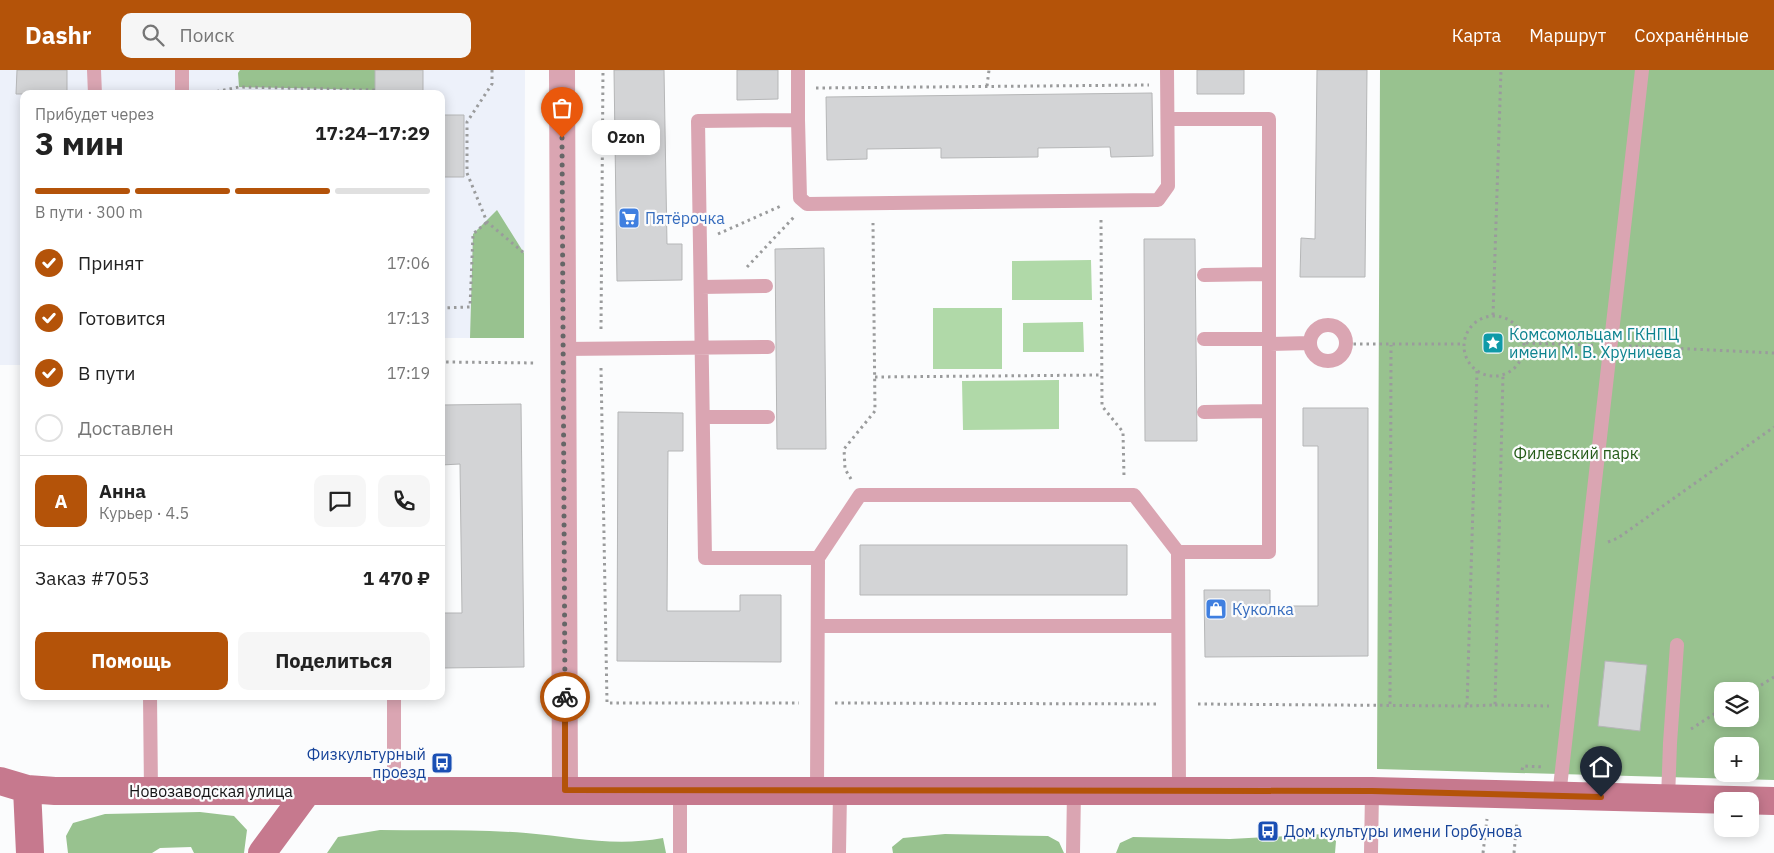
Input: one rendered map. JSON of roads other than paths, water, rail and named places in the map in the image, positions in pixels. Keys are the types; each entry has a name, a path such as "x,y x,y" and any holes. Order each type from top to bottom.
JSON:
{"street":[{"path":"562,70 565,790"},
{"name":"Новозаводская улица","path":"0,781 27,789 150,791 1372,791 1774,801"},
{"path":"27,789 30,853"},
{"path":"262,853 307,792"}],"lane":[{"path":"94,70 95,90"},
{"path":"182,70 182,90"},
{"path":"798,70 798,120 804,201 873,204 1158,200 1168,186 1167,70"},
{"path":"1559,796 1642,70"},
{"path":"1168,119 1269,119 1269,552 1178,552"},
{"path":"798,120 698,121 705,558 818,558"},
{"path":"1204,275 1269,274"},
{"path":"701,287 766,286"},
{"path":"1325,325 1340,329 1347,344 1340,358 1332,362 1324,362 1317,358 1310,344 1312,335 1325,325"},
{"path":"1204,340 1310,344"},
{"path":"563,349 768,347"},
{"path":"1204,412 1269,411"},
{"path":"703,417 768,417"},
{"path":"839,853 828,792 817,703 818,558 860,495 1134,495 1178,552 1179,791"},
{"path":"818,626 1178,626"},
{"path":"1668,799 1677,645"},
{"path":"150,700 150,791"},
{"path":"394,700 394,791"},
{"path":"680,791 680,853"},
{"path":"1073,853 1074,791"},
{"path":"1371,853 1372,791"}],"place":[{"name":"Ozon","path":"562,138"},
{"name":"Пятёрочка","path":"629,218"},
{"name":"Комсомольцам ГКНПЦ имени М. В. Хруничева","path":"1493,343"},
{"name":"Куколка","path":"1216,609"},
{"name":"Физкультурный проезд","path":"442,763"},
{"name":"Дом культуры имени Горбунова","path":"1268,831"}],"park label":[{"name":"Филевский парк","path":"1576,453"}]}
